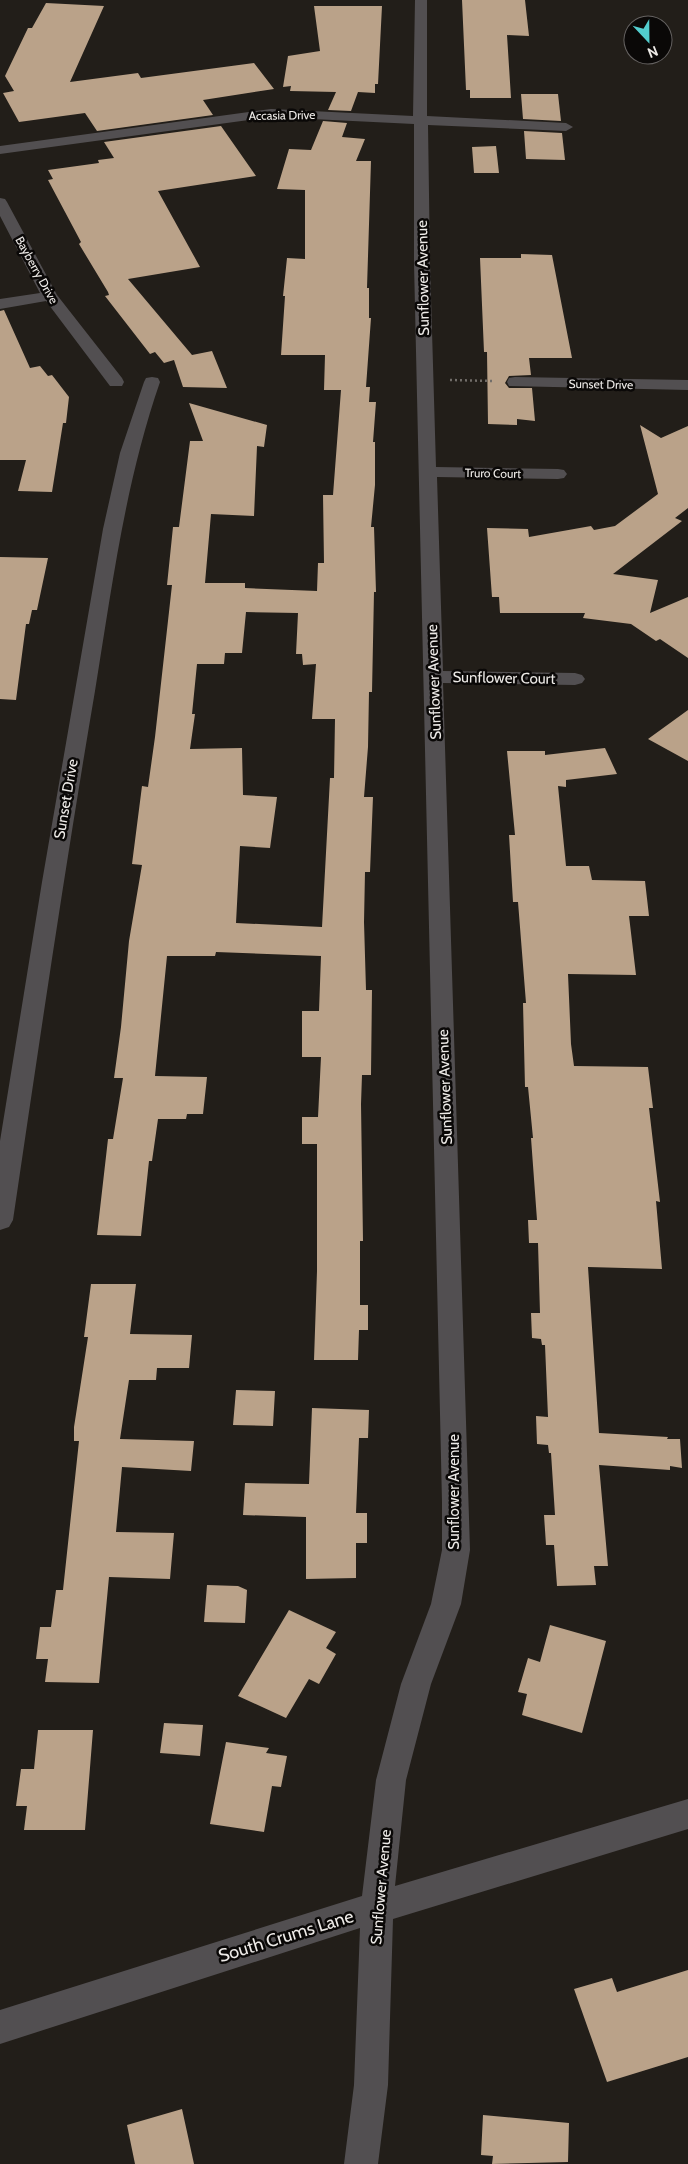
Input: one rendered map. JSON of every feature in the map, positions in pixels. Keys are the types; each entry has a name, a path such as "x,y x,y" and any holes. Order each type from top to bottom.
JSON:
{"street":[{"name":"Sunflower Avenue","path":"362,2164 371,2085 377,1907 391,1780 416,1684 446,1604 456,1550 456,1482 427,380 422,263 421,0"},
{"name":"Accasia Drive","path":"0,150 271,113 566,126"},
{"name":"Bayberry Drive","path":"0,202 50,296 116,382"},
{"path":"0,304 50,296"},
{"name":"Sunset Drive","path":"0,1220 56,856 112,533 128,461 144,403 152,382"},
{"name":"Sunset Drive","path":"515,382 688,386"},
{"name":"Truro Court","path":"429,472 558,474"},
{"name":"Sunflower Court","path":"434,677 575,679"},
{"name":"South Crums Lane","path":"0,2027 377,1907 688,1814"}],"path":[{"path":"427,380 515,382"}],"building":[{"path":"462,0 525,0 529,36 507,35 511,98 470,98 470,90 466,90"},
{"path":"46,3 104,6 70,82 138,73 141,78 254,63 274,89 203,100 213,115 97,131 85,113 19,122 3,93 14,91 5,76 28,28 32,28"},
{"path":"314,6 382,6 378,84 375,84 375,93 358,92 351,111 328,110 336,92 290,91 291,86 283,87 288,56 320,51"},
{"path":"521,94 558,94 561,121 523,119"},
{"path":"323,121 347,123 342,137 365,139 356,161 371,161 367,288 369,288 369,318 371,318 366,387 370,387 369,402 376,402 373,442 375,442 375,485 371,527 374,527 376,592 374,592 372,692 369,692 368,747 364,797 373,797 370,872 365,872 364,922 366,990 372,990 371,1075 362,1075 361,1104 363,1241 360,1241 360,1305 368,1305 368,1330 359,1330 358,1360 314,1360 317,1271 317,1144 302,1144 302,1117 318,1117 321,1057 302,1057 302,1011 319,1011 321,956 216,952 215,956 167,956 155,1076 207,1077 203,1114 187,1114 186,1119 158,1119 152,1161 149,1161 141,1236 97,1235 108,1139 113,1139 123,1078 114,1078 129,941 142,865 132,864 142,786 148,787 155,737 172,585 167,585 173,527 179,527 190,441 203,441 189,403 267,425 264,447 257,446 254,516 211,514 205,583 245,583 245,588 317,591 318,563 324,563 323,495 333,495 341,390 324,390 325,355 281,355 285,296 283,296 287,258 305,259 305,190 277,189 289,149 311,150","holes":["246,612 298,613 296,654 302,654 303,665 316,664 312,719 335,719 334,778 330,778 322,927 236,923 240,846 270,848 277,797 243,795 242,748 190,749 195,714 192,714 197,664 224,664 225,653 242,653"]},
{"path":"221,126 256,176 158,191 200,267 128,279 192,355 212,351 227,388 183,387 174,360 164,363 155,352 150,354 105,296 109,295 108,292 79,244 81,242 48,180 53,179 48,170 99,163 98,160 114,158 104,142"},
{"path":"524,131 562,133 565,160 526,159"},
{"path":"496,146 499,173 474,173 472,147"},
{"path":"521,254 552,255 572,358 529,358 531,375 509,376 505,383 509,388 532,388 535,421 517,419 517,425 488,424 487,352 484,352 480,258 521,258"},
{"path":"4,310 30,368 40,366 48,376 52,375 69,397 66,423 63,423 52,492 18,491 26,460 0,460 0,311"},
{"path":"640,425 661,438 688,426 688,508 675,518 682,521 613,574 658,580 650,613 688,597 688,658 660,639 656,641 631,624 583,618 585,613 500,613 499,597 492,597 487,528 528,529 529,537 591,526 594,530 615,526 658,494"},
{"path":"0,557 48,558 37,610 32,610 29,624 26,624 16,700 0,699"},
{"path":"688,710 688,761 648,739"},
{"path":"605,748 617,774 566,780 566,787 558,786 566,866 589,866 592,880 645,881 649,916 629,916 636,975 568,974 571,1044 574,1066 648,1067 653,1108 649,1108 660,1202 656,1201 662,1269 588,1267 599,1433 680,1439 682,1468 670,1466 670,1470 599,1465 608,1566 594,1566 596,1585 557,1586 554,1545 546,1545 544,1515 555,1515 551,1453 549,1453 548,1445 537,1444 536,1416 548,1417 545,1345 542,1345 541,1339 532,1338 531,1313 540,1313 538,1243 529,1243 528,1220 537,1220 531,1138 533,1138 528,1087 525,1087 523,1003 526,1003 518,902 513,902 509,835 515,835 507,751 545,751 545,755"},
{"path":"91,1284 136,1284 130,1334 192,1335 189,1368 157,1368 156,1380 129,1380 120,1439 194,1441 191,1471 122,1467 116,1532 174,1533 170,1579 109,1577 99,1683 45,1682 48,1659 36,1659 40,1627 51,1627 56,1590 63,1590 79,1441 74,1441 74,1427 88,1337 84,1337"},
{"path":"236,1390 275,1391 273,1426 233,1425"},
{"path":"312,1408 369,1410 368,1438 359,1438 356,1513 367,1513 367,1543 356,1543 356,1578 306,1579 306,1517 243,1515 245,1483 309,1484"},
{"path":"207,1585 238,1586 247,1590 245,1623 204,1622"},
{"path":"289,1610 336,1632 326,1648 336,1654 319,1684 309,1679 286,1718 238,1696"},
{"path":"550,1625 606,1641 582,1733 522,1715 527,1694 518,1692 528,1658 540,1662"},
{"path":"164,1723 203,1725 200,1756 160,1753"},
{"path":"38,1730 93,1730 85,1830 24,1830 27,1806 16,1806 21,1769 34,1769"},
{"path":"226,1742 269,1748 266,1753 287,1756 281,1787 272,1786 264,1832 210,1824"},
{"path":"688,1970 688,2057 607,2082 574,1989 612,1978 617,1992"},
{"path":"182,2109 194,2164 135,2164 127,2125"},
{"path":"483,2115 569,2123 568,2162 492,2164 493,2156 481,2155"}]}
